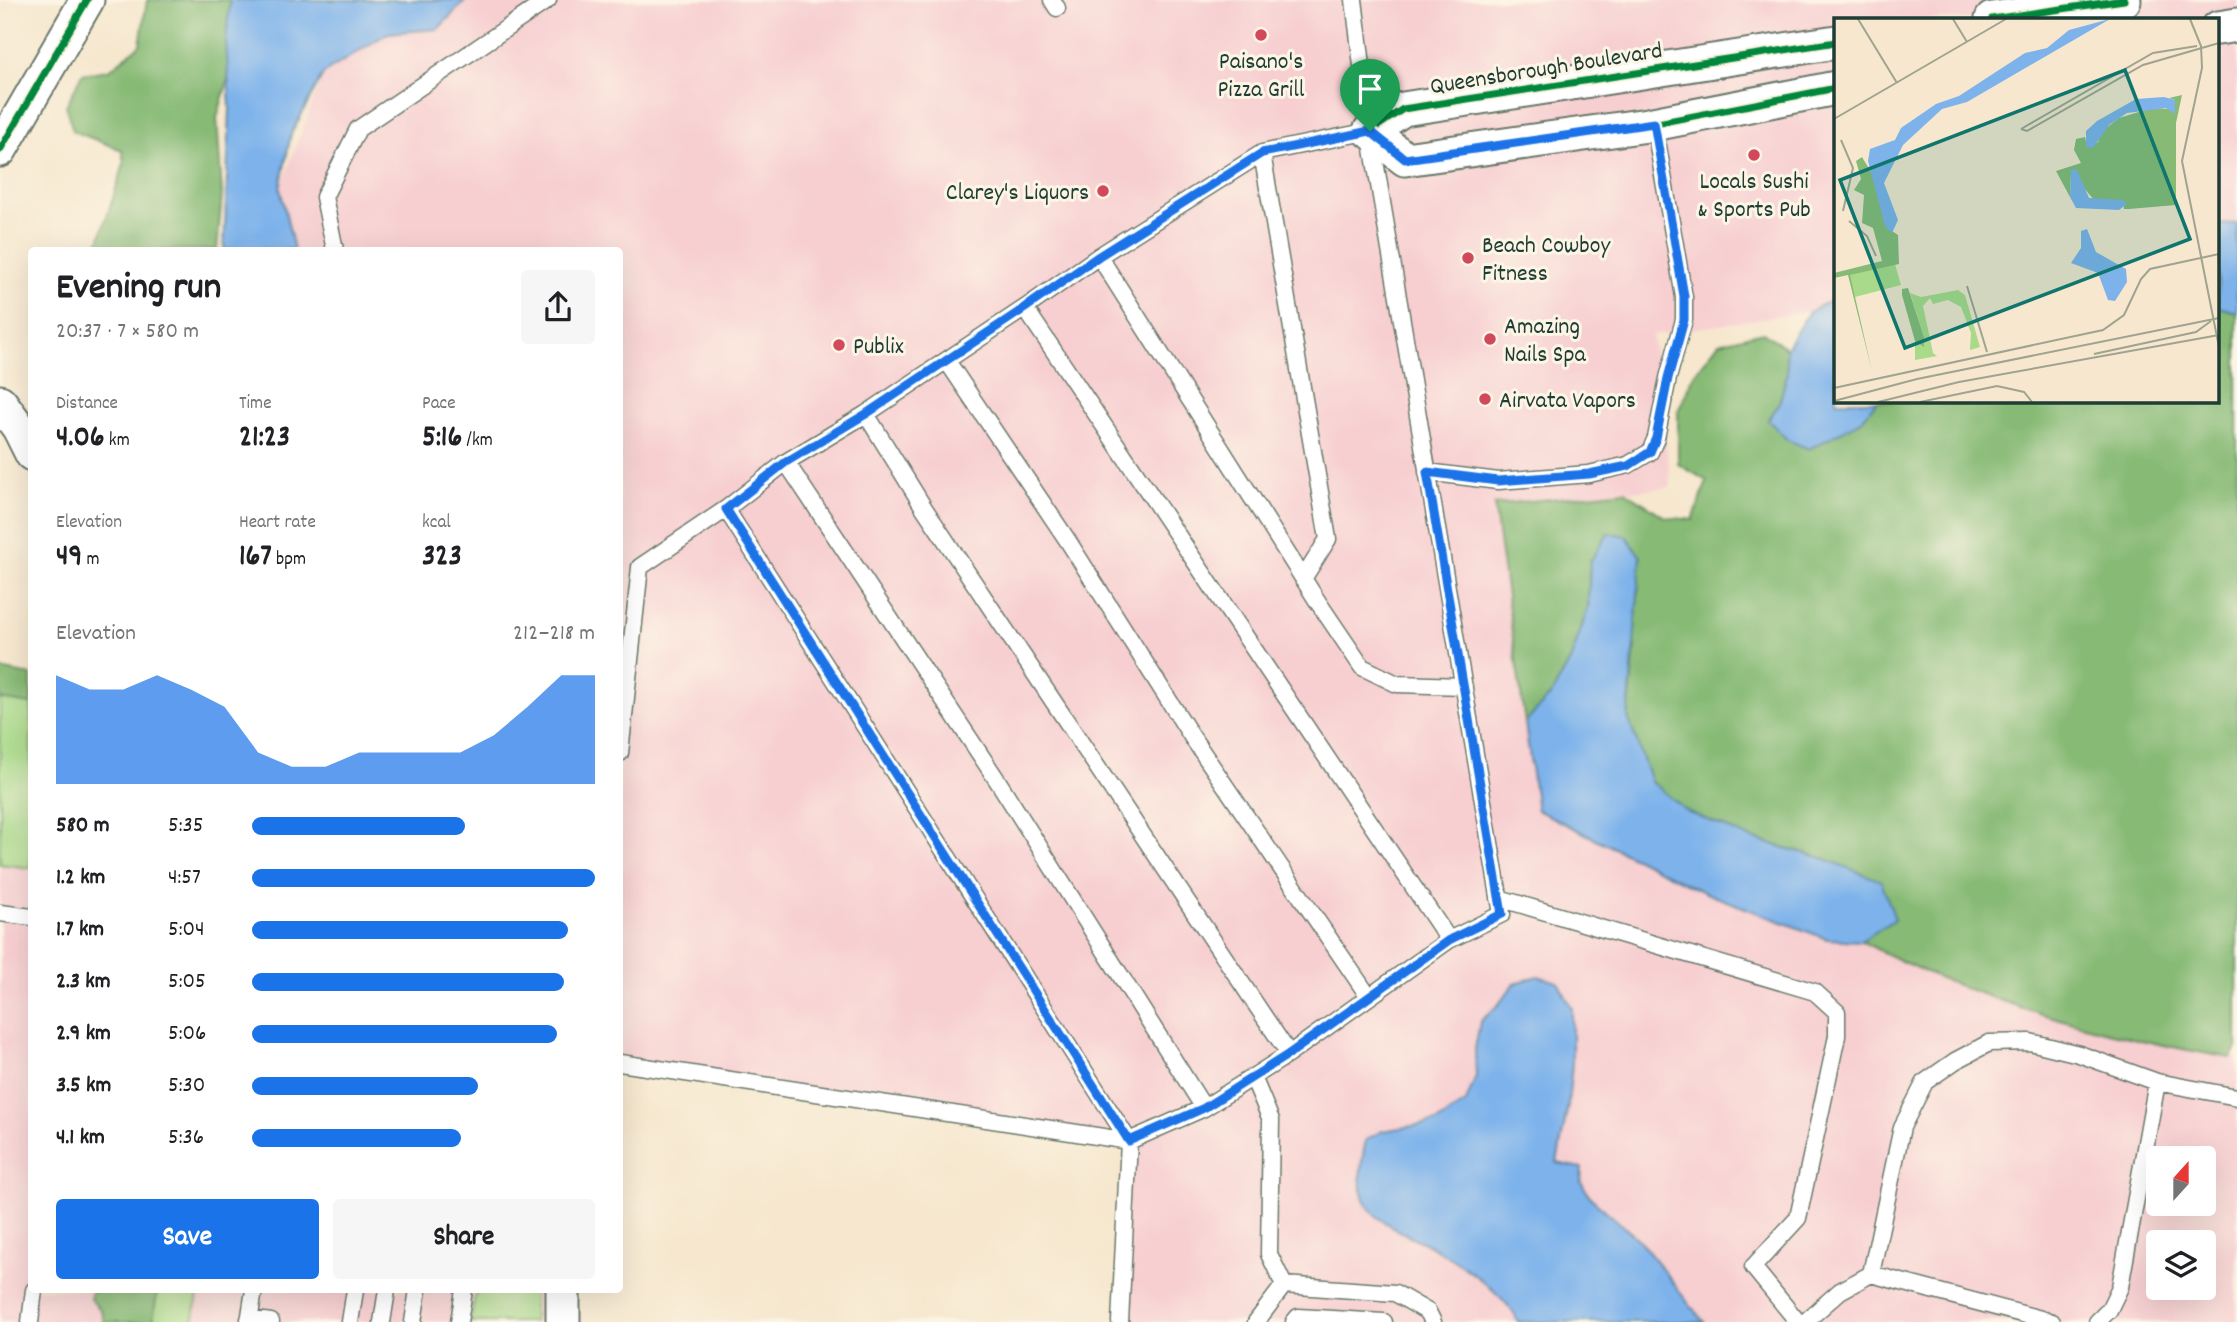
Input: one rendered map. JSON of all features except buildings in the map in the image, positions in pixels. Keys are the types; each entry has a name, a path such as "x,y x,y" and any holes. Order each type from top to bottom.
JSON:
{"street":[{"path":"0,150 87,0"},
{"path":"1999,18 2124,0"},
{"name":"Queensborough Boulevard","path":"1370,131 1403,109 1834,42"},
{"path":"1370,131 1405,159 1654,123 1834,88"},
{"path":"563,1293 563,1322"}],"lane":[{"path":"334,247 324,197 358,129 548,0"},
{"path":"623,1063 1129,1141 1204,1108 1289,1054 1449,940 1502,914 1370,131 1354,0"},
{"path":"1427,472 1498,481 1589,474 1628,466 1650,452 1656,438 1668,378 1684,320 1684,296 1654,123"},
{"path":"623,725 640,567 726,509 786,462 866,414 1099,256 1262,153 1370,131"},
{"path":"1262,153 1328,539 1303,579"},
{"path":"1099,256 1303,579 1362,667 1397,684 1464,686"},
{"path":"1025,308 1449,940"},
{"path":"947,361 1068,541 1192,737 1369,997"},
{"path":"866,414 924,508 1289,1054"},
{"path":"786,462 999,783 1204,1108"},
{"path":"726,509 1129,1141 1120,1322"},
{"path":"1499,898 1815,992 1837,1012 1837,1036 1798,1218 1753,1267 1798,1322"},
{"path":"0,913 28,916"},
{"path":"1871,1274 1902,1127 1925,1082 1955,1061 1989,1043 2030,1042 2079,1054 2157,1082 2237,1097"},
{"path":"1253,1077 1271,1120 1269,1254 1284,1285"},
{"path":"2097,1322 2109,1310 2120,1287 2157,1082"},
{"path":"1805,1322 1840,1291 1871,1274 2052,1322"},
{"path":"1256,1322 1284,1285"},
{"path":"1284,1285 1395,1293 1428,1312 1433,1322"},
{"path":"30,1322 34,1293"},
{"path":"254,1293 249,1320 271,1322"},
{"path":"350,1322 355,1293"},
{"path":"382,1322 387,1293"},
{"path":"413,1322 418,1293"},
{"path":"458,1322 463,1293"},
{"path":"1294,1322 1298,1317 1384,1322"}],"shaded area":[{"path":"441,0 2237,0 2237,269 2220,266 2220,18 1834,18 1834,307 1652,335 1671,487 1495,505 2237,1018 2237,1322 1120,1322 1129,1141 623,1063 623,247 285,247 280,188 324,73"},
{"path":"0,699 28,704 28,1293 563,1293 563,1322 0,1322"}],"green space":[{"path":"147,0 234,0 235,55 217,118 222,194 217,247 97,247 124,164 122,150 73,131 66,106 82,74 109,70 140,45"},
{"path":"2220,308 2237,312 2237,1048 2231,1058 2137,1039 2041,1014 1903,962 1861,941 1895,919 1823,858 1752,839 1686,811 1651,781 1628,718 1635,646 1590,562 1588,608 1571,659 1552,694 1525,723 1494,505 1625,491 1665,517 1693,520 1707,481 1678,464 1678,412 1694,375 1719,343 1763,332 1786,348 1787,374 1779,404 1860,422 1876,402 2220,402"},
{"path":"0,669 28,674 28,704 0,699"},
{"path":"0,699 28,704 28,868 0,864"},
{"path":"91,1293 157,1293 153,1322 104,1322 101,1310 90,1299"},
{"path":"157,1293 198,1293 193,1322 153,1322"},
{"path":"475,1293 534,1293 534,1322 470,1322"}],"water":[{"path":"230,0 466,0 438,29 388,33 324,73 291,134 280,188 293,247 224,247 230,108 226,41"},
{"path":"2237,223 2237,312 2220,308 2220,225"},
{"path":"1834,298 1834,402 1876,402 1860,422 1809,449 1787,440 1768,420 1779,404 1787,374 1786,348 1809,312"},
{"path":"1608,533 1626,536 1641,557 1628,718 1651,781 1686,811 1752,839 1823,858 1881,881 1895,919 1861,941 1827,939 1706,893 1537,810 1525,723 1552,694 1571,659 1588,608 1590,562"},
{"path":"1538,976 1558,982 1572,1008 1572,1063 1568,1105 1557,1163 1582,1168 1581,1182 1591,1198 1639,1240 1704,1322 1518,1322 1505,1302 1483,1282 1438,1250 1386,1223 1376,1216 1364,1199 1361,1177 1366,1140 1382,1131 1437,1122 1466,1102 1476,1076 1475,1049 1480,1022 1514,984"}],"cycle path":[{"path":"0,150 87,0"},
{"path":"1999,18 2124,0"},
{"path":"1834,42 1403,109 1370,131 1405,159 1648,125 1834,88"}],"place":[{"name":"Paisano's Pizza Grill","path":"1261,35"},
{"name":"Locals Sushi & Sports Pub","path":"1754,155"},
{"name":"Clarey's Liquors","path":"1103,191"},
{"name":"Beach Cowboy Fitness","path":"1468,258"},
{"name":"Amazing Nails Spa","path":"1490,339"},
{"name":"Publix","path":"839,345"},
{"name":"Airvata Vapors","path":"1485,399"}],"route":[{"path":"1654,123 1684,296 1684,320 1668,378 1656,438 1650,452 1628,466 1589,474 1498,481 1427,472 1502,914 1449,940 1289,1054 1204,1108 1129,1141 726,509 786,462 866,414 1099,256 1262,153 1370,131 1405,159 1654,123"}]}
